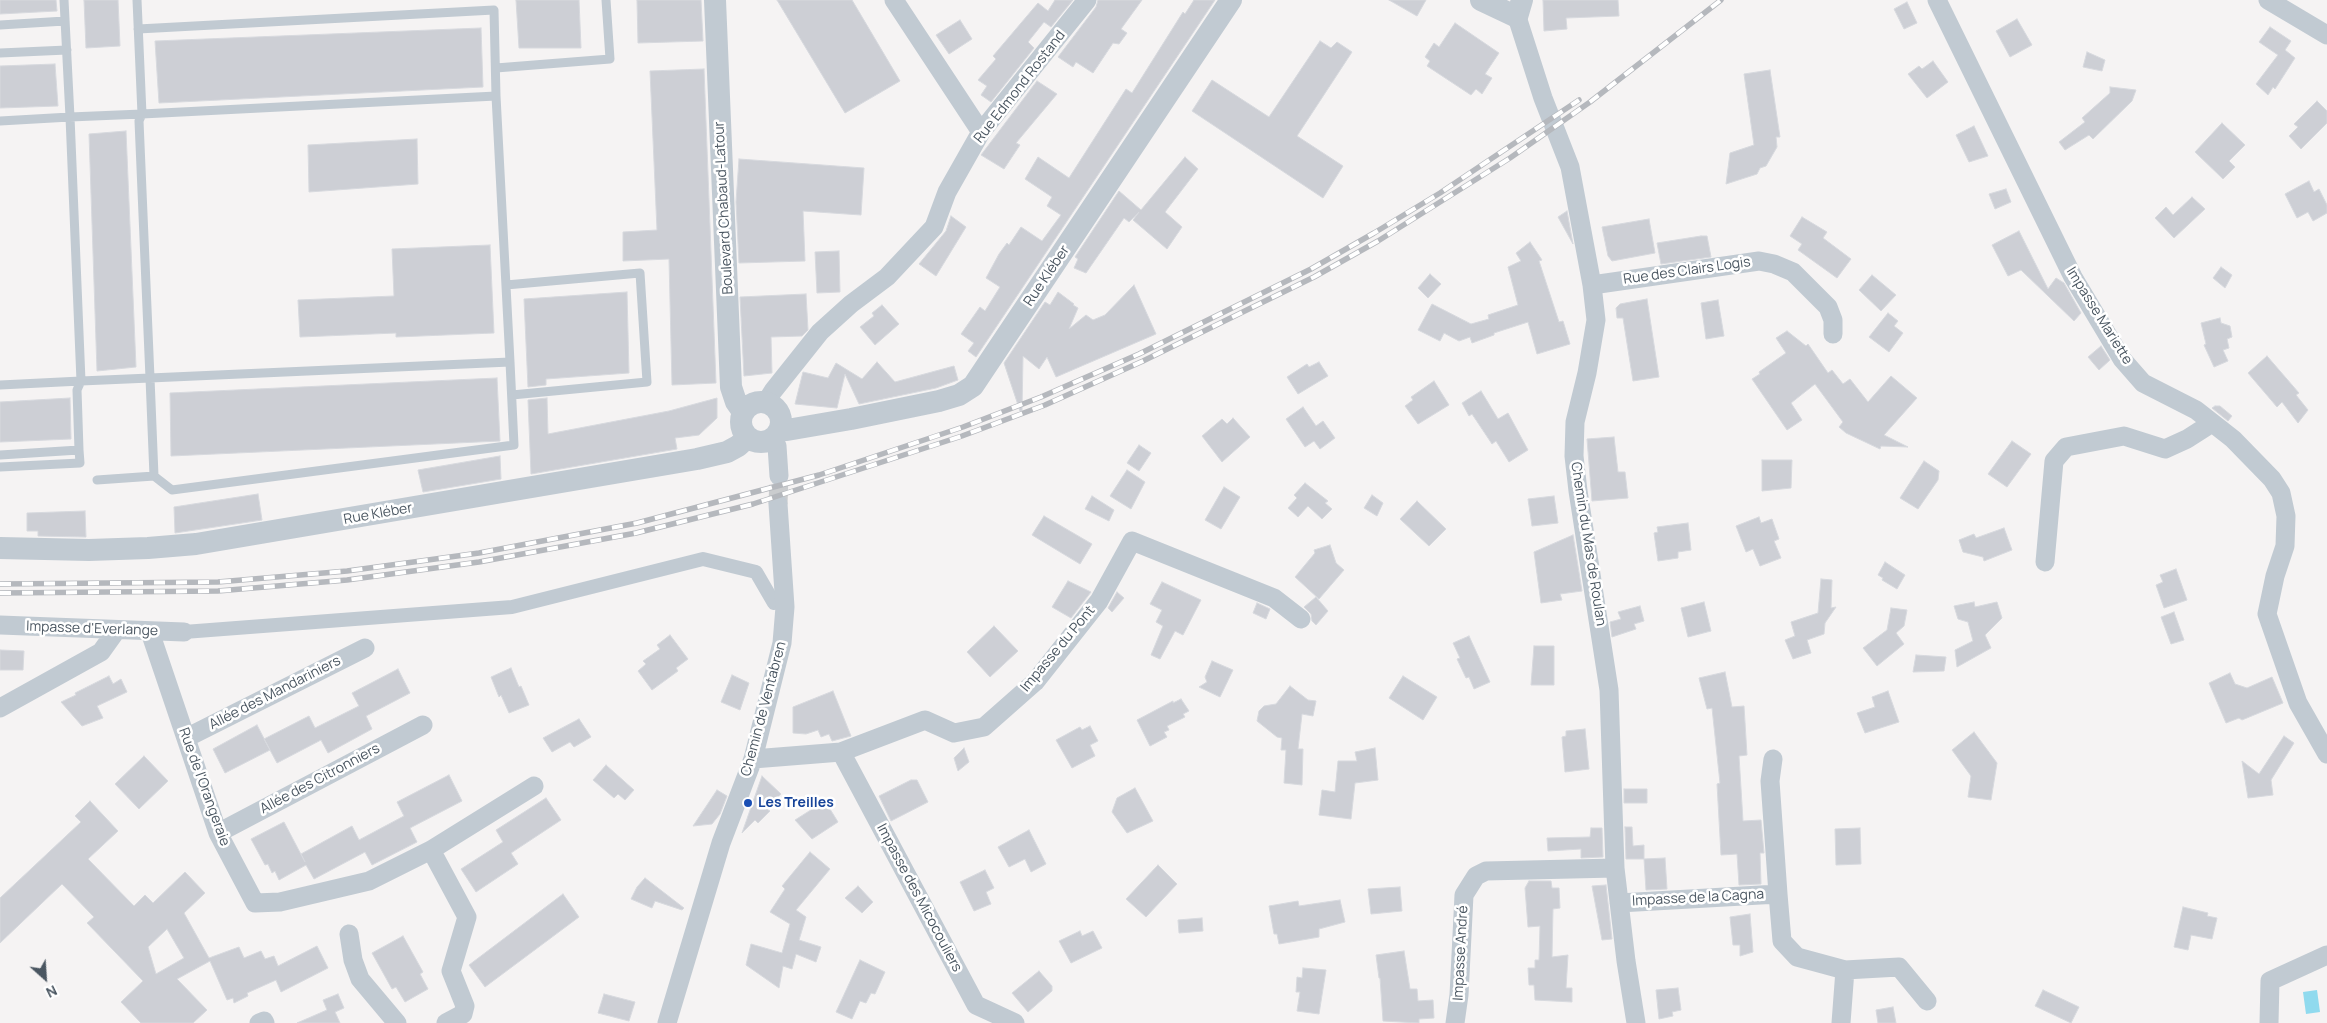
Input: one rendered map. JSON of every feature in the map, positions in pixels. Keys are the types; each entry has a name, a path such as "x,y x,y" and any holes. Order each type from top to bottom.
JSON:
{"street":[{"name":"Boulevard Chabaud-Latour","path":"715,0 731,387 736,402 744,412"},
{"path":"894,0 981,132"},
{"name":"Rue Edmond Rostand","path":"766,402 820,332 851,304 887,277 934,227 947,192 981,132 1087,0"},
{"name":"Rue Kléber","path":"0,548 89,550 196,544 697,459 726,452 738,446 748,437 760,442 787,430 851,420 959,395 974,386 1231,0"},
{"path":"1481,0 1519,8"},
{"name":"Impasse Mariette","path":"1937,0 2073,277 2122,359 2143,382 2196,410 2233,438 2272,479 2281,493 2286,516 2285,546 2275,576 2267,614 2298,702 2327,754"},
{"path":"2268,0 2327,35"},
{"name":"Chemin du Mas de Roulan","path":"1519,8 1542,98 1570,167 1592,285 1596,320 1587,373 1575,422 1574,456 1609,690 1615,868 1626,961 1636,1023"},
{"name":"Rue des Clairs Logis","path":"1592,285 1759,261 1774,264 1793,272 1828,307 1833,320 1833,334"},
{"path":"748,437 741,425 744,412 753,403 766,402 779,412 777,433 779,476"},
{"path":"2045,562 2054,461 2066,447 2124,436 2166,449 2187,440 2212,423"},
{"name":"Chemin de Ventabren","path":"666,1023 721,843 753,759 782,643 785,607 778,504"},
{"name":"Impasse du Pont","path":"753,759 841,752 925,720 954,733 984,726 1035,682 1099,601 1132,541 1274,598 1301,619"},
{"path":"184,632 275,627 512,607 702,560 756,572 774,603"},
{"name":"Impasse d'Everlange","path":"0,625 116,631 184,632"},
{"path":"0,708 101,652 116,631"},
{"name":"Rue de l'Orangeraie","path":"150,632 218,833 255,903 280,902 369,881 431,850 534,786"},
{"name":"Allée des Mandariniers","path":"186,738 365,648"},
{"name":"Allée des Citronniers","path":"218,833 423,725"},
{"name":"Impasse des Micocouliers","path":"841,752 976,1005 1015,1023"},
{"name":"Impasse de la Cagna","path":"1773,759 1770,781 1782,941 1797,957 1845,970 1899,967 1927,1001"},
{"path":"431,850 467,917 451,970 465,1006 463,1014 446,1023"},
{"name":"Impasse André","path":"1455,1023 1459,995 1464,895 1476,876 1486,871 1615,868"},
{"name":"Impasse de la Cagna","path":"1619,903 1778,894"},
{"path":"349,934 353,960 360,979 398,1023"},
{"path":"2269,1023 2270,981 2327,955"},
{"path":"1841,1023 1845,970"},
{"path":"259,1023 264,1020 266,1023"}],"lane":[{"path":"0,467 80,463 76,390 81,382 64,0"},
{"path":"136,0 142,114 140,121 154,476"},
{"path":"496,68 610,59 606,0"},
{"path":"96,480 154,476 172,490 514,445 496,96 494,10 138,29"},
{"path":"0,25 65,21"},
{"path":"0,53 67,50"},
{"path":"0,121 496,96"},
{"path":"506,285 640,273 647,382 512,395"},
{"path":"0,385 510,362"},
{"path":"0,455 79,450"}],"water":[{"path":"2317,990 2320,1012 2306,1014 2303,992"}],"building":[{"path":"0,0 56,0 57,11 0,14"},
{"path":"84,0 118,0 120,46 86,48"},
{"path":"516,0 579,0 581,48 519,48"},
{"path":"637,0 701,0 703,41 638,43"},
{"path":"777,0 852,0 900,81 845,113"},
{"path":"1055,0 1073,0 1051,27 1044,22 1028,42 1034,48 991,102 981,95 987,86 978,80 996,59 993,56 1038,3 1048,11"},
{"path":"1098,0 1142,0 1121,29 1127,33 1119,44 1113,43 1093,73 1076,62 1073,67 1058,57 1096,7"},
{"path":"1194,0 1215,0 976,357 968,351 974,343 961,334 980,307 985,311 1000,287 986,278 999,254 1007,243 1009,245 1021,227 1042,241 1061,215 1047,206 1052,197 1025,179 1038,157 1069,178 1126,89 1132,93 1183,12 1185,14"},
{"path":"1389,0 1426,0 1417,16"},
{"path":"1543,0 1618,0 1619,16 1566,18 1567,29 1544,31"},
{"path":"1907,2 1917,23 1904,29 1894,9"},
{"path":"2017,19 2032,45 2010,57 1996,31"},
{"path":"960,20 972,39 949,54 936,35"},
{"path":"1455,23 1499,53 1485,74 1492,78 1482,94 1476,89 1471,95 1427,66 1430,61 1425,57 1434,43 1439,47"},
{"path":"2270,27 2291,41 2285,50 2295,58 2275,89 2273,87 2268,95 2256,84 2278,55 2259,42"},
{"path":"481,28 483,87 159,103 155,41"},
{"path":"1320,41 1331,48 1337,42 1352,52 1297,136 1343,166 1323,198 1192,111 1212,80 1269,117"},
{"path":"2087,52 2105,60 2102,71 2083,67"},
{"path":"1933,61 1948,82 1927,98 1908,74 1919,66 1922,69"},
{"path":"55,64 58,106 0,108 0,66"},
{"path":"704,69 716,383 672,385 669,259 623,261 623,232 657,230 650,71"},
{"path":"1770,70 1780,137 1776,137 1777,147 1766,166 1760,168 1757,174 1726,184 1730,153 1754,145 1744,74"},
{"path":"1037,81 1057,94 1016,143 1020,145 1004,169 981,155"},
{"path":"2110,87 2136,90 2132,101 2093,139 2089,135 2065,150 2059,142 2085,122 2082,118 2110,93"},
{"path":"2317,101 2327,111 2327,123 2301,149 2289,136 2298,127 2294,124"},
{"path":"2222,123 2245,145 2229,161 2235,167 2223,179 2195,152"},
{"path":"1974,126 1988,156 1969,162 1956,135"},
{"path":"126,131 136,367 97,371 89,134"},
{"path":"417,139 418,184 309,192 308,145"},
{"path":"1185,157 1198,169 1165,212 1182,227 1167,249 1133,220 1139,212 1129,222 1124,218 1086,273 1074,268 1078,259 1075,257 1119,191 1141,210"},
{"path":"739,159 864,168 861,215 803,211 805,261 739,263 736,202"},
{"path":"2309,181 2314,192 2319,189 2327,205 2327,213 2313,221 2308,212 2297,218 2285,194"},
{"path":"2006,189 2011,202 1995,209 1989,194"},
{"path":"2192,197 2205,209 2174,238 2155,218 2166,207 2173,215"},
{"path":"1567,211 1573,244 1558,217"},
{"path":"951,216 966,227 936,276 919,264 946,231"},
{"path":"1802,217 1827,232 1823,238 1851,259 1837,278 1798,250 1802,244 1790,236"},
{"path":"1649,219 1655,253 1612,261 1608,256 1602,227"},
{"path":"2019,231 2048,289 2056,278 2064,283 2081,313 2074,321 2021,270 2008,276 1992,245"},
{"path":"1707,236 1711,257 1661,264 1657,243"},
{"path":"1530,242 1542,260 1539,261 1559,322 1563,321 1570,344 1537,354 1528,322 1494,333 1494,335 1472,343 1470,337 1459,341 1444,333 1440,341 1418,330 1432,304 1471,324 1489,319 1488,315 1518,305 1508,267 1521,261 1516,253"},
{"path":"490,245 494,333 396,337 396,333 300,337 298,300 394,296 392,249"},
{"path":"839,251 840,292 817,293 815,252"},
{"path":"2221,267 2232,275 2225,288 2213,278"},
{"path":"1430,274 1441,284 1428,298 1418,288"},
{"path":"1872,275 1896,295 1881,311 1859,290"},
{"path":"1134,285 1156,334 1056,377 1047,357 1039,369 1023,356 1022,411 1020,411 1004,363 1045,302 1050,305 1058,292 1078,308 1069,329 1086,315 1093,320 1105,315"},
{"path":"627,292 629,373 546,379 546,385 528,387 524,299"},
{"path":"806,294 808,330 802,336 771,337 772,373 744,376 740,297"},
{"path":"1647,299 1659,377 1633,381 1623,318 1617,318 1616,308 1620,304"},
{"path":"1718,300 1724,336 1706,339 1701,303"},
{"path":"882,305 899,324 875,345 860,327 874,316 872,313"},
{"path":"1888,313 1898,321 1894,326 1903,333 1889,352 1869,337"},
{"path":"2220,318 2221,323 2230,326 2232,337 2227,339 2229,348 2223,350 2228,361 2214,367 2204,345 2206,344 2201,323"},
{"path":"1787,331 1806,346 1808,344 1828,373 1832,370 1843,384 1850,379 1868,402 1891,376 1917,398 1884,435 1908,447 1881,446 1880,449 1846,433 1839,427 1843,422 1815,384 1791,403 1802,420 1787,430 1752,379 1786,353 1776,338"},
{"path":"2101,346 2110,360 2099,370 2088,357"},
{"path":"2267,356 2299,393 2296,395 2308,410 2298,423 2282,402 2277,407 2248,373"},
{"path":"877,362 895,382 954,366 958,380 936,388 859,404 845,374 837,408 795,404 803,372 828,378 836,363 862,379"},
{"path":"1319,362 1328,376 1298,394 1287,377 1307,364 1309,367"},
{"path":"497,378 500,441 171,456 170,393"},
{"path":"1434,381 1449,405 1418,424 1405,406 1413,400 1411,397"},
{"path":"1481,391 1498,419 1508,413 1528,450 1509,462 1496,441 1492,444 1472,414 1469,416 1462,403"},
{"path":"70,398 71,439 0,442 0,402"},
{"path":"547,398 548,434 669,411 717,398 717,418 699,435 675,438 677,449 531,474 528,400"},
{"path":"2220,406 2232,416 2228,421 2212,408"},
{"path":"1303,407 1316,426 1323,421 1335,438 1320,449 1314,441 1305,447 1286,419"},
{"path":"1233,418 1250,437 1222,462 1202,436 1222,419 1227,424"},
{"path":"1614,437 1618,472 1625,472 1628,498 1592,501 1587,439"},
{"path":"2012,441 2031,454 2007,487 1988,474"},
{"path":"1139,445 1151,453 1139,471 1127,463"},
{"path":"500,456 501,479 423,492 418,470"},
{"path":"1762,460 1792,460 1791,488 1762,491"},
{"path":"1924,461 1939,471 1938,480 1918,509 1900,498"},
{"path":"1127,470 1145,482 1131,509 1110,496"},
{"path":"1305,483 1328,501 1325,503 1332,509 1322,519 1308,506 1298,517 1288,508 1297,498 1294,495"},
{"path":"1224,487 1240,497 1221,529 1205,520"},
{"path":"258,494 262,520 175,533 174,507"},
{"path":"1372,495 1383,503 1377,516 1364,508"},
{"path":"1092,496 1114,510 1109,521 1085,509"},
{"path":"1554,496 1558,523 1532,526 1528,499"},
{"path":"1417,501 1446,529 1429,546 1400,519"},
{"path":"85,511 86,537 38,536 38,531 27,531 27,513"},
{"path":"1044,516 1092,544 1080,564 1032,535"},
{"path":"1759,517 1761,523 1772,519 1779,539 1774,541 1781,558 1760,566 1753,549 1746,552 1736,526"},
{"path":"1688,523 1691,550 1678,552 1678,558 1658,561 1654,533 1658,532 1657,527"},
{"path":"2004,528 2012,550 1984,561 1983,557 1963,552 1959,540 1974,534 1976,538"},
{"path":"1573,535 1582,591 1560,594 1562,600 1541,603 1534,552"},
{"path":"1330,545 1336,563 1344,570 1319,599 1295,577 1315,553 1314,550"},
{"path":"1885,562 1905,575 1897,589 1882,580 1883,578 1878,575"},
{"path":"2176,569 2187,600 2164,608 2156,585 2163,582 2160,575"},
{"path":"1821,579 1832,580 1831,608 1836,607 1825,623 1824,634 1807,640 1811,653 1793,659 1785,640 1795,636 1791,622 1818,613"},
{"path":"1068,581 1091,592 1071,618 1052,607"},
{"path":"1162,582 1201,600 1183,635 1175,631 1160,659 1151,655 1163,626 1156,622 1162,610 1150,604"},
{"path":"1117,592 1124,598 1112,612 1108,608"},
{"path":"1316,597 1328,611 1316,625 1312,621 1311,614 1304,607"},
{"path":"1704,602 1711,631 1688,637 1681,608"},
{"path":"1974,602 1975,607 1997,602 2002,618 1985,635 1991,648 1957,667 1955,650 1973,641 1968,622 1958,619 1954,606"},
{"path":"1257,603 1270,609 1266,619 1253,613"},
{"path":"1640,606 1644,621 1634,624 1636,629 1612,637 1610,622 1621,619 1618,612"},
{"path":"1891,608 1907,610 1904,626 1896,633 1904,644 1877,666 1863,648 1887,630"},
{"path":"2174,612 2184,640 2171,644 2161,617"},
{"path":"994,626 1018,651 990,677 967,652"},
{"path":"670,635 688,659 676,668 678,671 652,690 638,671 646,664 643,661 660,649 657,645"},
{"path":"1469,636 1490,682 1474,689 1469,677 1466,678 1457,659 1460,658 1453,643"},
{"path":"1534,646 1554,646 1554,685 1531,685"},
{"path":"0,650 24,651 23,670 0,670"},
{"path":"1916,655 1946,657 1944,671 1913,672"},
{"path":"1212,661 1233,670 1220,697 1199,687 1207,682 1205,677"},
{"path":"511,668 529,705 509,713 501,695 499,697 491,677"},
{"path":"398,669 410,693 366,716 372,729 328,753 321,740 277,763 264,739 309,716 315,728 359,706 352,693"},
{"path":"1725,672 1732,707 1744,706 1747,755 1739,756 1743,821 1761,820 1764,853 1760,853 1761,884 1739,885 1737,854 1721,855 1717,784 1720,783 1712,708 1707,709 1699,678"},
{"path":"2230,673 2235,684 2247,688 2272,677 2283,703 2242,720 2239,718 2226,723 2209,683"},
{"path":"732,675 749,683 740,710 721,702"},
{"path":"109,676 113,684 121,679 127,692 97,706 103,718 82,726 61,702"},
{"path":"1403,676 1437,697 1423,720 1389,698"},
{"path":"1290,686 1308,700 1316,701 1313,716 1302,714 1298,749 1303,749 1302,785 1284,783 1286,750 1281,750 1282,738 1277,737 1257,721 1259,711 1264,706 1276,704"},
{"path":"833,691 851,736 832,741 829,734 821,737 818,730 806,734 793,733 793,707"},
{"path":"1888,691 1899,722 1865,733 1857,713 1875,707 1872,697"},
{"path":"1181,699 1189,711 1183,714 1185,717 1167,726 1169,730 1164,732 1167,737 1150,746 1137,720 1173,701 1173,703"},
{"path":"579,719 591,737 574,747 570,742 552,752 543,738"},
{"path":"257,725 270,750 225,773 213,749"},
{"path":"1090,726 1098,741 1090,745 1095,756 1072,768 1056,740 1080,727 1082,730"},
{"path":"1585,729 1589,769 1565,772 1562,737 1566,736 1566,731"},
{"path":"1974,732 1997,763 1991,800 1968,797 1971,776 1952,750"},
{"path":"2284,736 2294,743 2271,780 2273,795 2248,798 2242,761 2259,774"},
{"path":"964,748 969,762 958,771 954,758"},
{"path":"1375,748 1378,780 1355,783 1351,819 1319,815 1322,790 1335,792 1338,761 1357,761 1355,752"},
{"path":"144,756 168,781 139,809 115,784"},
{"path":"606,765 634,790 625,800 618,794 614,798 593,780"},
{"path":"449,775 462,801 410,828 417,842 372,865 365,852 314,879 306,865 279,880 275,871 272,873 268,864 265,865 251,839 284,822 305,862 301,854 352,826 359,840 404,816 397,802"},
{"path":"762,776 781,794 767,809 770,811 758,823 755,820 742,833"},
{"path":"911,780 917,780 928,802 891,821 879,796"},
{"path":"1135,788 1153,821 1127,833 1112,812 1117,798"},
{"path":"1624,789 1647,789 1647,803 1624,803"},
{"path":"717,790 727,796 720,814 712,824 693,826"},
{"path":"546,798 561,820 511,853 518,864 476,892 461,869 503,842 496,830"},
{"path":"90,801 118,831 88,859 134,906 145,895 153,903 185,872 205,893 184,913 209,958 239,947 244,958 261,951 265,959 274,956 278,966 317,946 328,968 281,992 276,980 247,993 248,996 234,1003 233,998 227,1000 210,961 177,979 207,1010 193,1023 141,1023 121,1002 143,981 87,923 94,917 62,884 0,943 0,898 81,822 75,816","holes":["167,929 184,958 156,974 148,947"]},
{"path":"825,801 838,822 812,839 795,820"},
{"path":"1625,827 1632,827 1633,846 1644,845 1644,859 1626,859"},
{"path":"1591,828 1602,828 1603,857 1581,858 1581,849 1548,851 1547,838 1590,837"},
{"path":"1860,828 1861,864 1836,865 1835,829"},
{"path":"1029,830 1046,864 1031,872 1025,859 1009,867 998,847"},
{"path":"810,852 830,869 796,910 806,917 799,940 821,947 816,962 796,954 792,969 783,966 779,988 746,965 751,944 782,953 790,924 770,912 785,889 782,886"},
{"path":"1665,858 1667,889 1646,890 1644,859"},
{"path":"1158,865 1177,884 1146,917 1126,899"},
{"path":"985,870 994,888 986,892 991,904 974,911 960,882"},
{"path":"645,878 684,908 682,910 655,901 652,908 631,899 637,887"},
{"path":"1529,881 1551,881 1552,888 1559,888 1560,908 1553,909 1552,957 1568,955 1566,988 1572,988 1572,1002 1535,1000 1534,985 1529,985 1528,968 1535,968 1535,960 1539,960 1540,926 1528,927 1525,888"},
{"path":"1606,885 1612,939 1602,940 1592,886"},
{"path":"858,886 873,902 862,913 845,898"},
{"path":"1400,887 1402,911 1371,914 1368,889"},
{"path":"563,894 579,917 485,987 469,965"},
{"path":"1340,900 1345,922 1319,929 1319,937 1279,944 1277,934 1274,934 1269,906 1298,901 1299,906"},
{"path":"2183,907 2208,913 2207,916 2217,918 2212,939 2191,935 2188,950 2174,947"},
{"path":"1750,914 1753,952 1740,956 1740,945 1733,945 1730,917"},
{"path":"1202,918 1203,931 1179,933 1178,920"},
{"path":"1080,931 1082,936 1093,931 1102,948 1071,963 1059,941"},
{"path":"403,936 423,972 420,974 428,989 405,1002 396,987 392,989 372,953"},
{"path":"1404,951 1410,989 1417,989 1418,1001 1433,1000 1434,1018 1419,1019 1419,1023 1383,1021 1380,978 1376,955"},
{"path":"860,960 885,972 875,994 871,993 866,1003 860,1001 852,1019 836,1012"},
{"path":"1303,968 1326,970 1319,1014 1297,1011 1300,992 1296,992 1297,977 1302,978"},
{"path":"1039,971 1052,986 1052,991 1028,1012 1012,993"},
{"path":"1678,988 1681,1010 1672,1012 1673,1016 1659,1019 1656,990"},
{"path":"2043,990 2079,1007 2071,1023 2035,1006"},
{"path":"338,994 344,1008 335,1012 340,1023 297,1023 327,1010 323,1000"},
{"path":"604,994 635,1002 629,1021 598,1013"},
{"path":"1893,1007 1896,1023 1878,1023 1876,1010"}],"tunnel":[{"path":"778,504 779,476"}],"railway":[{"path":"0,593 218,591 347,580 479,562 636,533 753,504 962,436 1045,405 1143,361 1314,277 1378,241 1510,158 1590,102 1721,0"},
{"path":"0,584 218,582 347,571 479,553 637,523 819,475 963,427 1041,397 1139,354 1311,269 1374,233 1440,193 1579,100"}],"place":[{"name":"Les Treilles","path":"748,803"}]}
